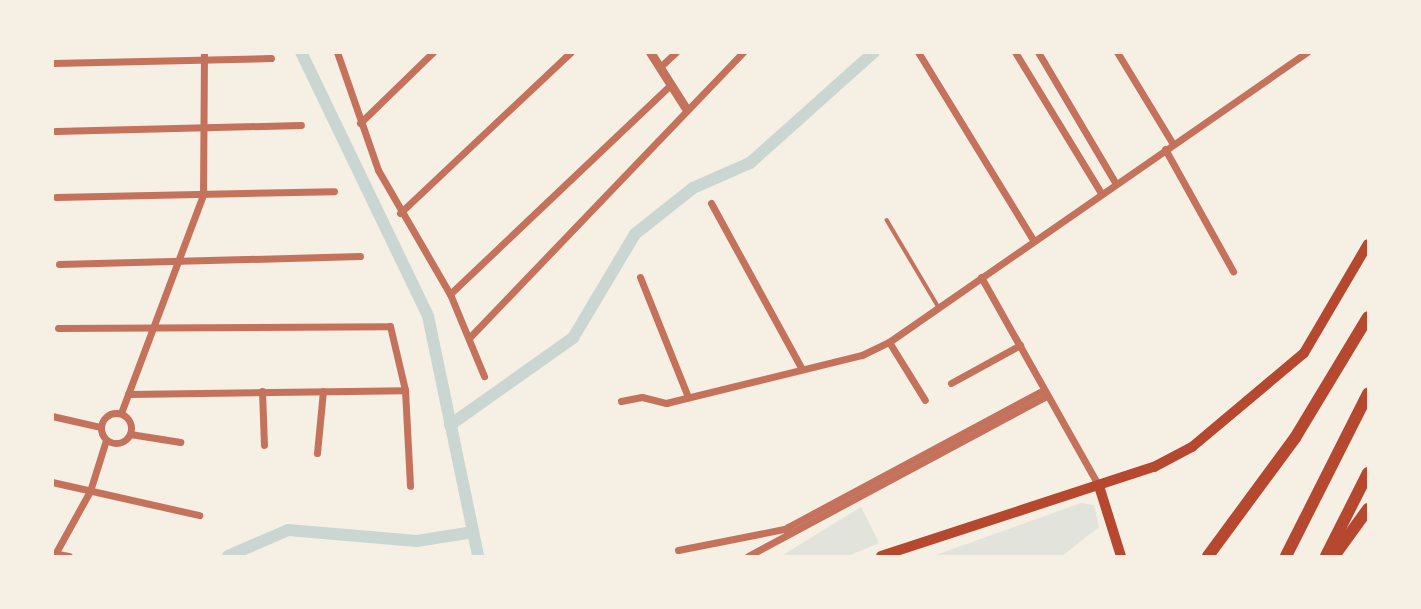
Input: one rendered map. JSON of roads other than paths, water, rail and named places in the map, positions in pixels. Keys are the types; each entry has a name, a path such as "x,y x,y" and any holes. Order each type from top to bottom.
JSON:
{"highway":[{"path":"1208,556 1295,438 1368,317"},
{"path":"1286,556 1368,394"},
{"path":"1326,556 1368,473"},
{"path":"1334,556 1368,509"}],"main road":[{"path":"881,556 1099,486 1192,447 1281,378 1304,353 1368,243"},
{"path":"1099,486 1121,556"}],"street":[{"path":"360,123 433,52"},
{"path":"400,213 570,52"},
{"path":"650,52 685,107"},
{"path":"660,67 676,52"},
{"path":"469,338 685,107 743,52"},
{"path":"918,52 1033,240"},
{"path":"1015,52 1101,193"},
{"path":"1038,52 1115,184"},
{"path":"1117,52 1173,144"},
{"path":"621,401 688,397 802,369 889,342 1307,52"},
{"path":"340,54 360,123 400,213 450,293 484,376"},
{"path":"121,414 149,328 203,195 204,56"},
{"path":"53,63 204,56 271,58"},
{"path":"450,293 670,85"},
{"path":"55,131 301,125"},
{"path":"1165,149 1233,271"},
{"path":"56,197 334,191"},
{"path":"711,202 802,369"},
{"path":"59,264 360,256"},
{"path":"640,277 688,397"},
{"path":"981,277 1099,486"},
{"path":"58,328 379,322 397,333 405,390 410,486"},
{"path":"889,342 925,400"},
{"path":"951,383 1020,345"},
{"path":"128,394 405,390"},
{"path":"262,391 264,445"},
{"path":"317,453 323,391"},
{"path":"748,556 789,531 1046,393"},
{"path":"100,427 110,414 121,414 130,421 130,434 121,442 106,440"},
{"path":"52,416 100,427"},
{"path":"69,556 54,554 90,491 106,440 100,427"},
{"path":"130,434 180,442"},
{"path":"52,482 199,514"},
{"path":"678,550 789,531"}],"lane":[{"path":"887,220 939,307"}],"waterway":[{"path":"301,52 428,316 478,556"},
{"path":"450,425 573,338 635,234 693,188 750,163 874,52"},
{"path":"228,556 288,530 417,541 473,532"}]}
